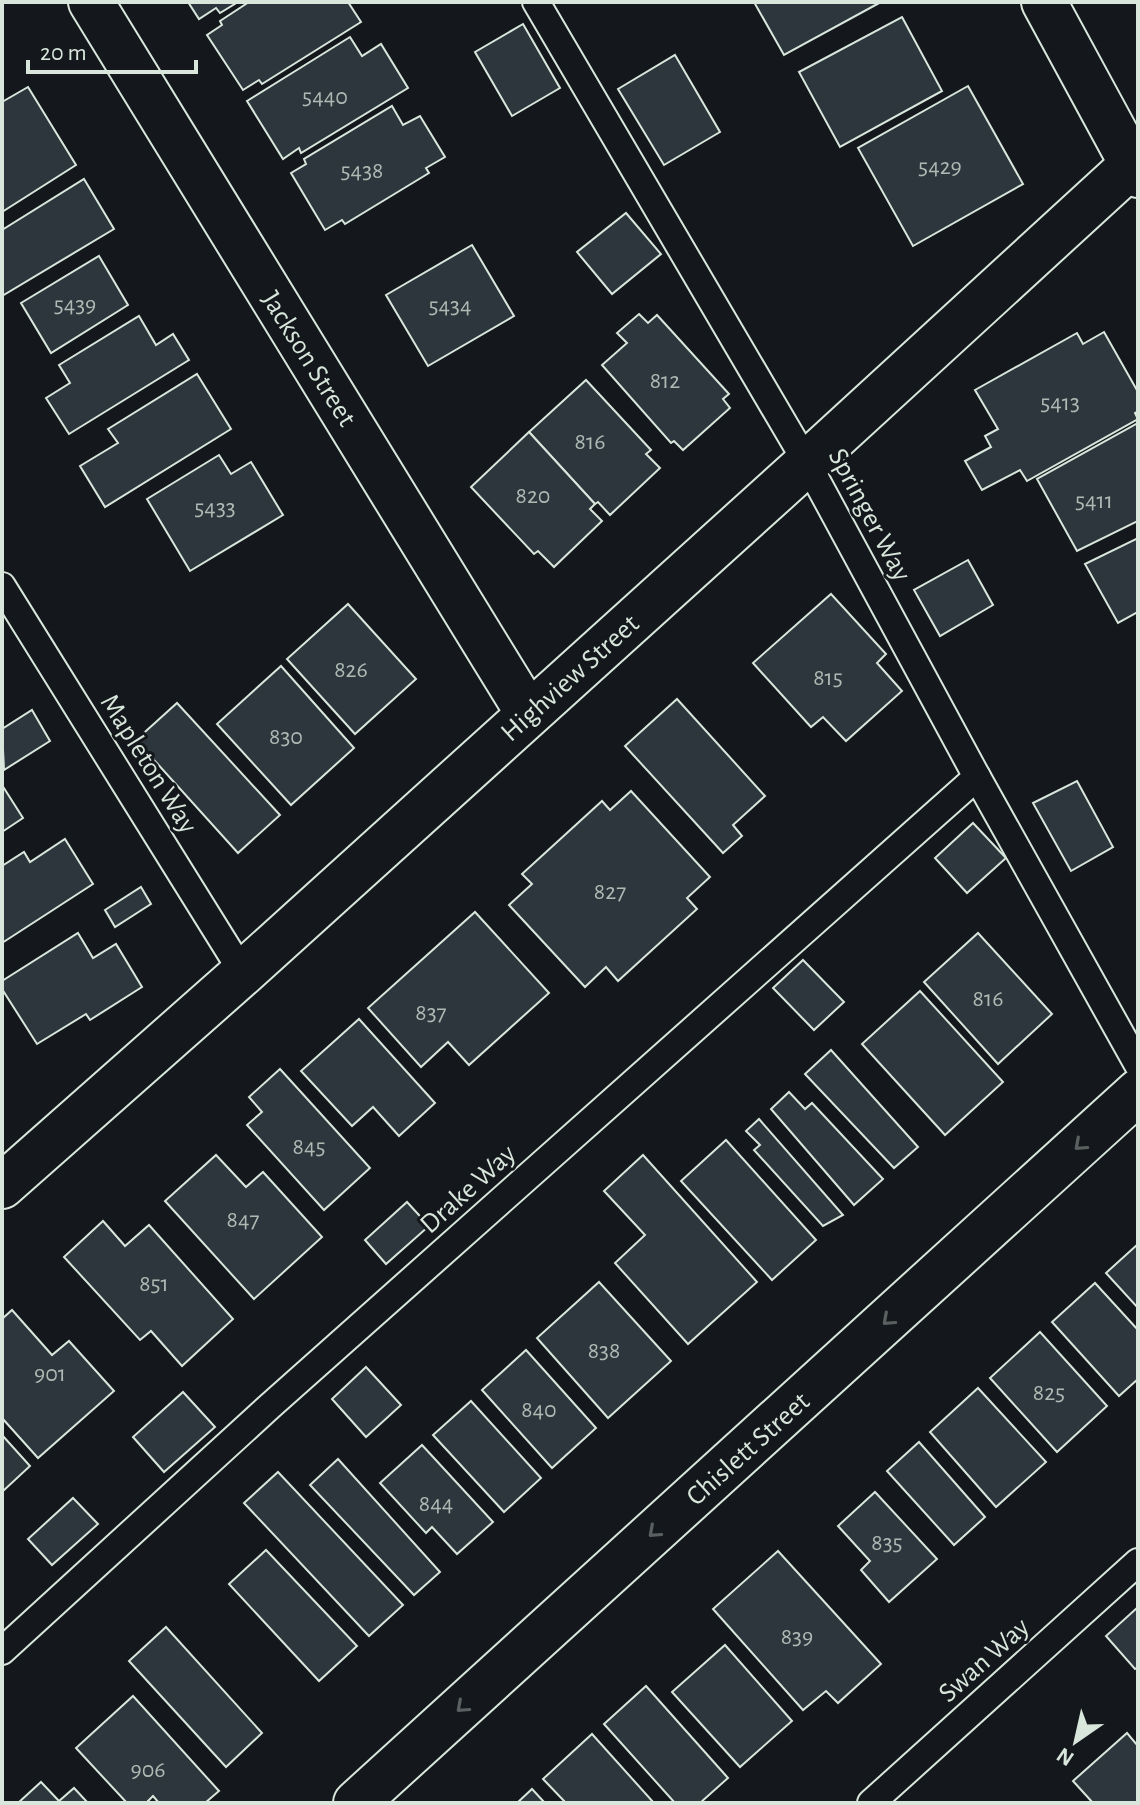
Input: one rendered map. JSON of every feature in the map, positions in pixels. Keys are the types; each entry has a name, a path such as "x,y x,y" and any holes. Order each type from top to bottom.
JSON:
{"street":[{"name":"Jackson Street","path":"91,2 528,713"},
{"path":"1044,2 1135,170"},
{"name":"Highview Street","path":"2,1186 1135,170"},
{"name":"Chislett Street","path":"356,1803 1138,1092"}],"lane":[{"name":"Springer Way","path":"536,2 807,463 1138,1065"},
{"name":"Mapleton Way","path":"2,586 243,973"},
{"name":"Drake Way","path":"2,1651 282,1395 977,777"},
{"name":"Swan Way","path":"871,1803 1138,1562"}],"building":[{"path":"188,2 238,2 220,13 216,8 199,19"},
{"path":"249,2 348,2 361,22 262,84 259,80 243,90 207,35 222,25 220,21"},
{"path":"754,2 881,2 784,55"},
{"path":"902,17 942,91 840,147 799,72"},
{"path":"523,24 560,88 512,116 475,52"},
{"path":"350,37 362,56 381,44 408,88 301,153 299,148 283,159 247,101"},
{"path":"675,55 720,132 664,165 618,89"},
{"path":"968,86 1023,184 913,246 858,148"},
{"path":"28,87 76,165 2,212 2,102"},
{"path":"392,106 403,125 420,116 445,157 426,168 429,173 345,224 342,220 325,230 291,173 306,164 304,159"},
{"path":"84,179 114,229 2,296 2,230"},
{"path":"626,213 661,254 612,294 577,252"},
{"path":"472,245 514,316 428,366 386,295"},
{"path":"99,256 128,305 51,353 21,303"},
{"path":"639,314 648,323 657,315 729,394 723,399 730,408 683,450 674,441 671,443 602,365 627,343 617,333"},
{"path":"139,316 156,345 173,334 189,360 69,434 46,398 70,383 59,365"},
{"path":"1104,332 1138,392 1138,411 1135,413 1138,419 1027,481 1020,470 982,490 965,461 991,447 985,436 998,429 975,390 1077,333 1083,344"},
{"path":"197,374 231,429 105,507 80,466 118,443 108,429"},
{"path":"586,380 651,450 646,454 660,468 610,515 598,502 595,504 529,432"},
{"path":"1138,423 1138,521 1077,551 1037,479"},
{"path":"529,432 595,504 590,509 602,521 554,567 538,551 534,554 471,487"},
{"path":"219,455 231,474 251,462 283,515 190,571 147,499"},
{"path":"1138,538 1138,612 1118,623 1085,564"},
{"path":"968,560 993,605 940,636 914,590"},
{"path":"831,594 886,654 877,663 902,691 846,741 823,717 811,727 753,663"},
{"path":"348,604 416,679 355,734 287,659"},
{"path":"281,666 354,748 291,805 217,724"},
{"path":"677,699 765,796 733,825 742,836 723,853 625,746"},
{"path":"177,703 280,815 238,853 136,740"},
{"path":"32,710 50,741 4,770 2,729"},
{"path":"1077,781 1113,847 1071,871 1033,803"},
{"path":"2,785 23,818 2,832"},
{"path":"631,791 710,877 687,898 697,909 618,981 606,967 585,987 509,905 532,884 522,874 602,801 610,810"},
{"path":"973,823 1006,858 967,893 935,858"},
{"path":"65,839 93,884 2,943 2,866 24,852 30,862"},
{"path":"141,887 151,904 115,927 105,910"},
{"path":"475,912 549,993 469,1065 448,1042 421,1067 368,1008"},
{"path":"78,933 93,958 116,944 142,987 90,1020 86,1014 37,1044 2,989 2,981"},
{"path":"978,933 1052,1014 998,1064 924,982"},
{"path":"803,960 844,1002 814,1030 773,988"},
{"path":"920,991 1003,1082 945,1135 862,1044"},
{"path":"359,1019 435,1103 399,1136 373,1107 352,1126 301,1071"},
{"path":"831,1050 918,1147 894,1168 805,1074"},
{"path":"280,1069 370,1168 324,1210 247,1125 262,1112 249,1097"},
{"path":"789,1092 805,1109 812,1103 883,1179 854,1205 771,1109"},
{"path":"759,1119 843,1215 823,1226 754,1150 760,1145 746,1131"},
{"path":"726,1140 816,1240 772,1280 681,1181"},
{"path":"216,1155 246,1187 263,1172 322,1237 254,1299 165,1201"},
{"path":"643,1155 757,1282 688,1344 615,1263 645,1235 604,1191"},
{"path":"407,1202 429,1226 386,1264 365,1240"},
{"path":"103,1221 125,1246 149,1225 233,1319 182,1366 151,1331 140,1340 64,1257"},
{"path":"1138,1244 1138,1308 1106,1273"},
{"path":"599,1282 671,1361 608,1418 537,1338"},
{"path":"1095,1283 1138,1330 1138,1379 1119,1396 1052,1322"},
{"path":"12,1310 52,1355 69,1341 114,1391 38,1458 2,1418 2,1319"},
{"path":"1040,1332 1107,1406 1057,1452 990,1378"},
{"path":"526,1350 596,1428 552,1468 482,1390"},
{"path":"366,1367 401,1405 366,1437 332,1399"},
{"path":"978,1388 1046,1462 996,1507 930,1432"},
{"path":"183,1392 215,1427 164,1472 133,1437"},
{"path":"471,1401 541,1478 504,1512 433,1435"},
{"path":"2,1435 30,1466 2,1492"},
{"path":"919,1442 985,1517 954,1545 887,1471"},
{"path":"422,1445 493,1522 457,1554 432,1527 426,1533 380,1483"},
{"path":"338,1459 440,1572 414,1595 310,1485"},
{"path":"278,1472 403,1605 369,1636 244,1503"},
{"path":"875,1492 937,1559 889,1602 861,1570 870,1561 838,1526"},
{"path":"73,1498 98,1524 52,1565 28,1539"},
{"path":"266,1550 357,1646 319,1681 229,1584"},
{"path":"778,1551 881,1664 838,1703 826,1691 803,1710 713,1609"},
{"path":"1138,1607 1138,1667 1135,1669 1106,1636"},
{"path":"166,1627 262,1733 226,1767 129,1661"},
{"path":"725,1645 792,1721 740,1767 672,1692"},
{"path":"646,1686 728,1778 700,1803 675,1803 604,1724"},
{"path":"133,1696 219,1791 205,1803 159,1803 153,1796 146,1803 127,1803 76,1748"},
{"path":"1127,1733 1138,1746 1138,1803 1093,1803 1073,1781"},
{"path":"592,1734 654,1803 566,1803 543,1779"},
{"path":"41,1782 59,1801 74,1788 88,1803 18,1803"},
{"path":"532,1789 545,1803 517,1803"}]}
